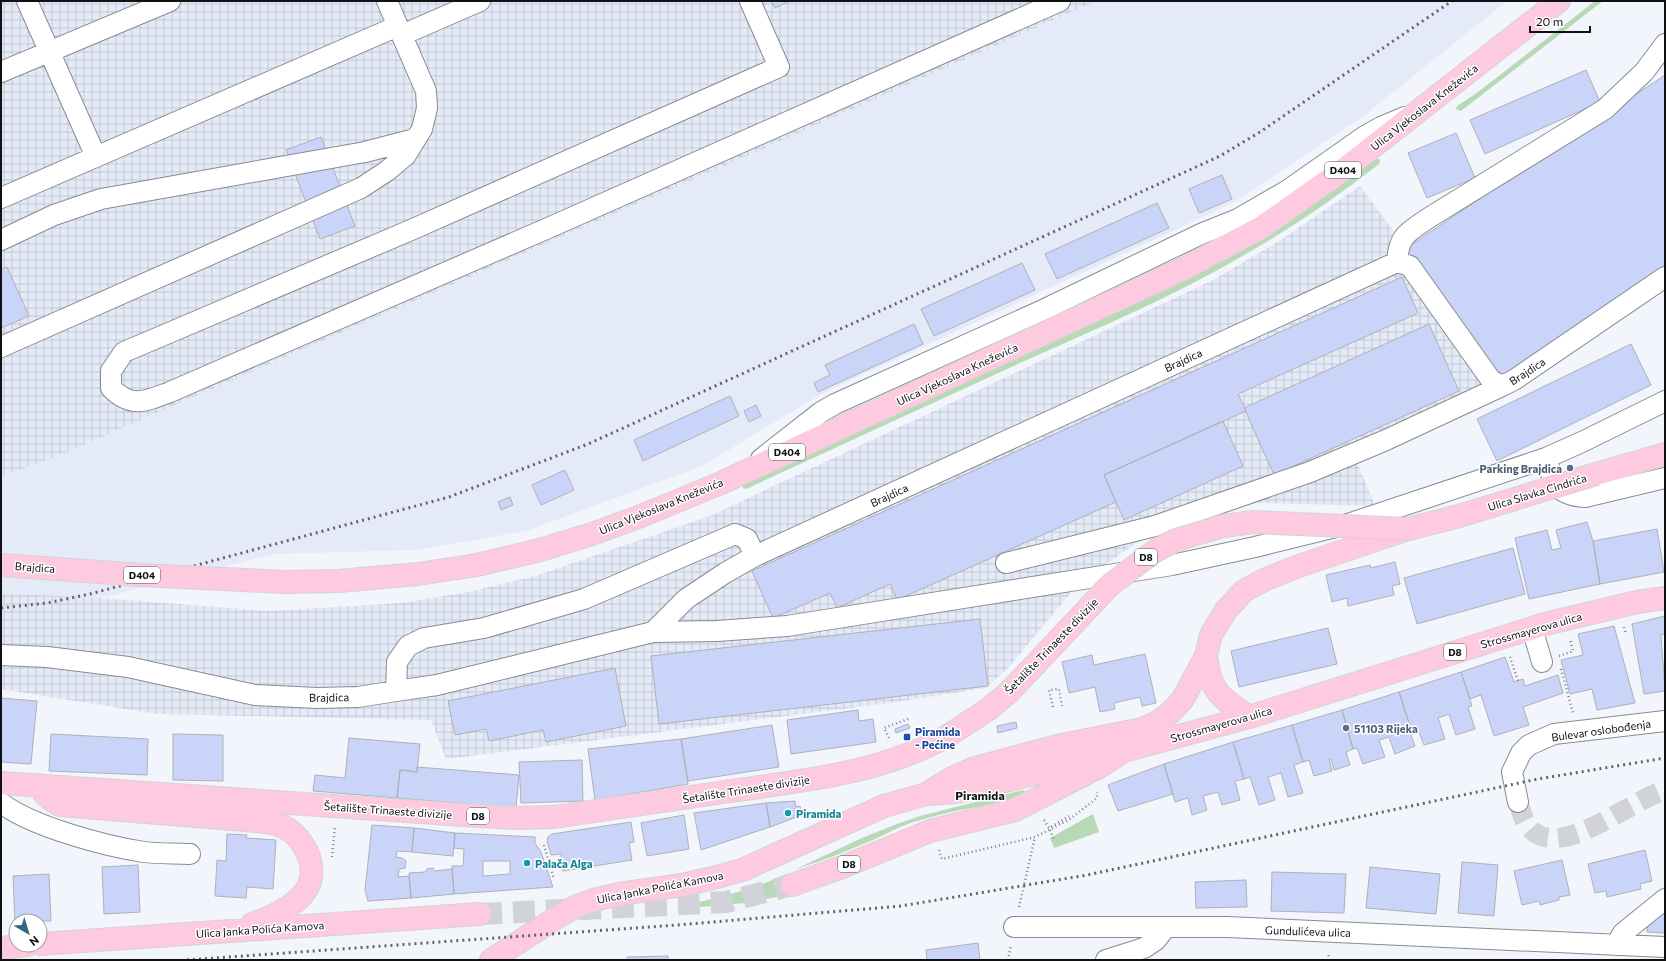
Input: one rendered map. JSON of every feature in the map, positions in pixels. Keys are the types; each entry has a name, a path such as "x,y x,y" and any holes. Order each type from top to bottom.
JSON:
{"main road":[{"name":"Ulica Vjekoslava Kneževića","path":"284,582 339,580 418,574 477,565 533,552 592,534 641,516 750,469 1065,324 1217,252 1268,222 1347,167 1559,1"},
{"name":"Ulica Slavka Cindrića","path":"1408,529 1459,516 1665,454"},
{"name":"Šetalište Trinaeste divizije","path":"1,782 516,818 554,817 828,776 884,763 908,755 946,737 989,709 1032,670 1109,586 1155,551 1176,540 1223,526 1254,522 1408,529"},
{"path":"926,794 952,778 975,768 1057,746 1142,729 1158,722 1170,713 1183,699 1206,656 1211,635 1226,610 1244,591 1264,580 1290,570 1408,529"},
{"name":"Brajdica","path":"1,565 141,575 284,582"},
{"name":"Strossmayerova ulica","path":"792,885 845,866 930,831 1015,810 1107,762 1124,751 1249,717 1532,628 1637,602 1665,598"},
{"path":"1206,656 1208,674 1214,688 1225,700 1249,717"},
{"name":"Ulica Janka Polića Kamova","path":"497,956 577,906 619,894 682,885 742,870 884,806 926,794 956,792 983,787 1124,751"},
{"path":"38,785 47,797 60,805 258,821 280,825 295,835 306,849 311,868 310,883 306,891 294,903 282,911 238,930"},
{"name":"Ulica Janka Polića Kamova","path":"48,943 480,914"}],"street":[{"path":"27,1 96,157"},
{"path":"1,72 170,1"},
{"path":"1,347 361,188 387,171 406,155 422,129 427,108 426,91 387,1"},
{"path":"1,198 400,31 480,1"},
{"path":"750,1 778,67 411,230 124,352 111,371 112,388 120,396 141,402 170,392 553,226 1060,1"},
{"path":"1397,262 1398,247 1405,234 1605,109 1644,72 1665,44"},
{"path":"1,240 54,215 102,199 365,152 415,139"},
{"name":"Brajdica","path":"653,632 686,599 726,572 755,556 1397,262 1410,266 1491,380 1502,386 1514,380 1665,277"},
{"path":"1006,564 1155,526 1310,472 1386,440 1502,386"},
{"name":"Brajdica","path":"1,655 46,657 128,666 255,695 316,698 358,697 437,685 653,632 717,631 787,626 1172,565 1255,547 1348,524 1546,458 1665,401"},
{"path":"1546,458 1554,483 1571,496 1585,497 1665,478"},
{"path":"396,691 397,662 408,646 424,638 484,628 584,599 735,534 747,538 755,556"},
{"path":"1532,628 1554,664"},
{"name":"Bulevar oslobođenja","path":"1518,802 1512,772 1521,753 1529,744 1554,734 1665,721"},
{"path":"1,804 39,823 92,841 145,852 190,854"},
{"path":"1607,950 1620,938 1623,933 1665,899"},
{"name":"Gundulićeva ulica","path":"1014,927 1235,928 1607,950 1665,947"},
{"path":"1106,960 1144,948 1156,940 1166,927"}],"path":[{"path":"1570,637 1574,651 1558,656 1554,664 1572,711"},
{"path":"1509,653 1518,680"},
{"path":"1053,707 1049,690 1059,689 1062,706"},
{"path":"889,738 884,728 911,718"},
{"path":"938,849 942,859 1034,837 1050,830 1070,818 1097,798 1096,790"},
{"path":"1044,820 1049,828 1069,816"},
{"path":"332,858 336,824"},
{"path":"1050,830 1054,840"},
{"path":"1021,898 1034,837"},
{"path":"544,845 554,879"}],"shaded area":[{"path":"1,1 1097,1 747,156 65,453 1,477"},
{"path":"1097,1 1507,1 1366,114 1233,203 823,393 702,466 526,531 416,550 274,554 101,598 1,593 1,477 65,453 747,156"},
{"path":"1665,75 1665,268 1500,379 1350,445 1375,506 1259,503 1210,512 1169,526 1133,545 1078,584 1009,667 986,688 889,703 446,759 431,720 157,714 1,689 1,593 101,598 268,611 402,603 468,592 535,576 710,516 1213,280 1276,243 1360,186 1406,248"}],"green space":[{"path":"1595,1 1603,1 1461,111 1456,109 1457,106 1478,92"},
{"path":"1375,159 1379,159 1379,164 1336,196 1292,226 1199,280 1132,313 746,489 743,488 745,483 1189,278 1262,238 1298,215"},
{"path":"1023,790 1025,792 1020,796 1004,802 963,809 907,824 854,848 796,869 864,837 897,824 920,816"},
{"path":"1093,814 1099,832 1054,848 1050,838"},
{"path":"786,874 791,894 746,903 677,909 679,907 747,889"}],"building":[{"path":"771,1 790,1 775,8"},
{"path":"1586,70 1600,102 1485,154 1470,120"},
{"path":"1665,75 1665,268 1500,379 1406,248"},
{"path":"1456,133 1475,178 1427,198 1408,153"},
{"path":"321,137 355,226 320,239 286,150"},
{"path":"1222,175 1232,199 1199,213 1189,189"},
{"path":"1157,203 1169,228 1057,279 1045,254"},
{"path":"1022,263 1035,290 934,336 921,309"},
{"path":"7,267 29,316 1,328 1,269"},
{"path":"1402,277 1418,313 1238,394 1246,411 1104,475 1116,502 897,600 890,584 837,608 830,593 773,618 752,571"},
{"path":"914,324 923,344 818,392 814,383 830,375 825,365"},
{"path":"1429,324 1459,391 1274,475 1244,408"},
{"path":"1631,344 1651,385 1497,461 1477,419"},
{"path":"730,396 739,416 643,461 634,440"},
{"path":"756,405 761,416 749,422 744,411"},
{"path":"1223,421 1243,466 1124,520 1104,475"},
{"path":"565,470 574,490 541,505 532,485"},
{"path":"510,497 513,505 501,510 498,502"},
{"path":"1587,522 1593,541 1600,584 1529,599 1515,538 1547,530 1552,550 1561,548 1556,530"},
{"path":"1657,529 1664,572 1600,584 1593,541"},
{"path":"1513,548 1525,594 1417,624 1404,578"},
{"path":"1395,562 1400,584 1392,586 1394,595 1348,606 1347,598 1332,602 1326,575 1370,565 1371,568"},
{"path":"1665,616 1665,634 1661,635 1665,691 1644,694 1632,624"},
{"path":"980,619 988,686 659,724 651,656"},
{"path":"1614,626 1635,703 1597,710 1592,689 1570,694 1561,660 1583,655 1578,634"},
{"path":"1328,628 1337,664 1239,687 1231,651"},
{"path":"1145,654 1156,703 1142,706 1140,697 1114,703 1115,709 1100,712 1095,687 1069,693 1062,662 1092,655 1094,665"},
{"path":"1505,657 1514,682 1523,679 1525,686 1558,675 1563,693 1523,707 1529,725 1494,736 1481,695 1470,699 1461,672"},
{"path":"615,668 626,726 546,742 543,730 489,741 486,729 455,735 448,701"},
{"path":"1461,672 1472,706 1468,707 1475,729 1456,735 1449,714 1438,718 1445,739 1424,745 1417,727 1411,729 1399,692"},
{"path":"1399,692 1411,729 1409,730 1415,746 1395,754 1389,737 1379,740 1385,757 1363,764 1357,748 1353,749 1342,710"},
{"path":"1,698 37,701 31,764 1,762"},
{"path":"858,710 859,721 873,719 876,742 791,754 787,720"},
{"path":"1342,710 1353,749 1346,752 1350,765 1334,770 1331,759 1329,759 1332,771 1314,776 1309,760 1303,762 1292,725"},
{"path":"1016,722 1017,728 998,733 997,726"},
{"path":"908,724 910,728 896,733 895,729"},
{"path":"772,725 779,767 688,781 681,739"},
{"path":"1292,725 1303,762 1294,765 1303,793 1288,797 1281,773 1268,777 1275,800 1259,805 1250,777 1244,779 1233,742"},
{"path":"51,734 148,739 147,775 49,771"},
{"path":"173,734 223,735 223,781 173,780"},
{"path":"349,738 420,744 417,772 400,770 397,798 313,791 315,775 345,778"},
{"path":"681,739 688,784 595,800 588,749"},
{"path":"1233,742 1244,779 1235,781 1240,800 1222,805 1218,792 1203,796 1207,810 1192,815 1188,798 1175,802 1164,764"},
{"path":"582,760 583,801 521,803 519,762"},
{"path":"1164,764 1173,794 1118,811 1108,785"},
{"path":"417,767 519,775 516,808 397,798 400,770 417,772"},
{"path":"795,801 796,807 800,806 802,815 770,827 766,803"},
{"path":"766,803 770,827 701,850 694,813"},
{"path":"684,815 689,849 647,856 641,823"},
{"path":"631,822 634,842 629,843 632,860 563,871 561,854 551,855 547,841 548,837 552,834"},
{"path":"372,825 414,828 412,852 397,851 396,857 402,858 406,861 405,868 399,869 398,877 409,876 411,898 368,901 365,890"},
{"path":"414,828 455,833 453,856 412,852"},
{"name":"Palača Alga","path":"455,833 535,837 535,843 541,852 553,887 454,894 452,866 463,866 464,849 454,848","holes":["483,861 510,861 510,874 483,876"]},
{"path":"227,834 247,835 246,838 276,840 273,889 247,887 246,898 215,896 217,860 226,861"},
{"path":"1645,850 1652,881 1640,884 1641,889 1607,897 1606,891 1595,893 1588,864"},
{"path":"1562,860 1570,895 1559,897 1559,900 1540,905 1539,901 1522,905 1514,871"},
{"path":"1462,862 1498,865 1494,916 1458,913"},
{"path":"138,865 140,912 104,914 102,867"},
{"path":"1370,867 1440,874 1436,914 1366,908"},
{"path":"433,868 435,871 452,869 454,894 411,898 409,873 425,872 427,869"},
{"path":"1272,872 1346,874 1344,913 1271,911"},
{"path":"49,874 51,921 48,921 48,913 15,913 13,876"},
{"path":"1246,880 1247,907 1196,908 1195,882"},
{"path":"1665,908 1665,933 1647,932 1648,921"},
{"path":"978,943 980,960 927,960 926,950"},
{"path":"668,956 668,960 627,960 627,957"}],"tunnel":[{"path":"1518,802 1527,824 1539,835 1551,838 1565,837 1595,826 1648,797 1665,790"},
{"path":"480,914 726,902 792,885"}],"railway":[{"path":"1,608 47,603 90,594 449,497 588,444 1220,156 1260,132 1452,1"},
{"path":"187,960 677,925 901,906 1087,875 1538,779 1665,758"}],"place":[{"name":"Parking Brajdica","path":"1570,468"},
{"name":"51103 Rijeka","path":"1346,728"},
{"name":"Piramida - Pećine","path":"907,737"},
{"name":"Piramida","path":"788,813"},
{"name":"Palača Alga","path":"527,863"}],"district":[{"name":"Piramida","path":"980,795"}]}
